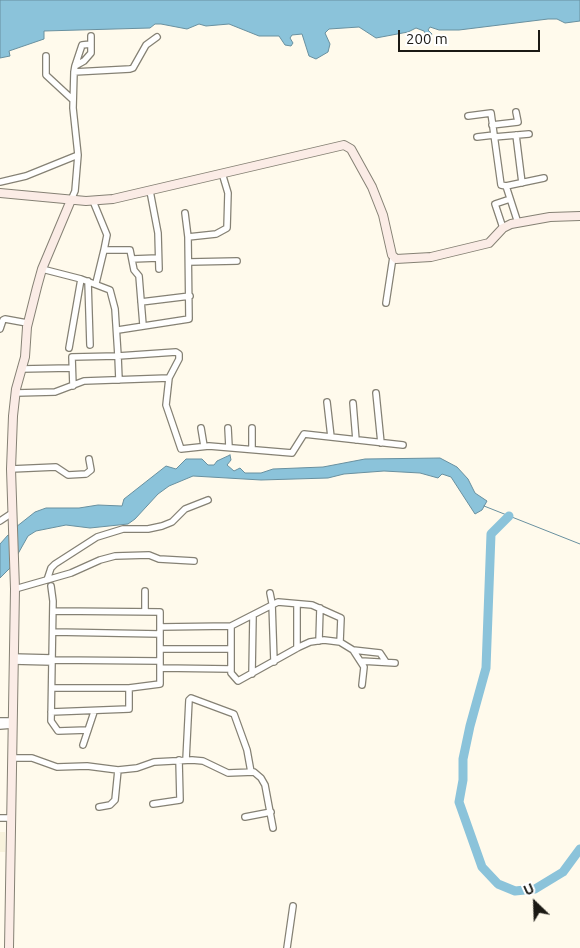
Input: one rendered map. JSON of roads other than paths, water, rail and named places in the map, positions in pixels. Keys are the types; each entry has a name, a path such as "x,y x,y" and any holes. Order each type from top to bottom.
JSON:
{"street":[{"path":"74,69 88,57 91,36"},
{"path":"74,69 133,68 146,45 156,37"},
{"path":"9,948 15,589 11,469 16,393 28,323 42,269 75,192 78,155 73,100 74,69 82,45 91,44"},
{"path":"46,56 46,75 73,100"},
{"path":"492,125 518,122 516,112"},
{"path":"468,116 491,113 501,185 506,186 544,178"},
{"path":"477,137 530,134"},
{"path":"516,135 522,183"},
{"path":"0,193 93,201 150,191 330,147 347,145 361,166 377,198 393,257 386,303"},
{"path":"0,182 26,176 78,155"},
{"path":"188,237 216,234 225,230 229,225 228,188 222,173"},
{"path":"506,186 518,223"},
{"path":"150,191 158,233 159,269"},
{"path":"503,228 495,204 510,199"},
{"path":"93,201 107,236 96,283"},
{"path":"118,330 187,320 190,313 190,296 188,237 185,213"},
{"path":"393,257 399,259 431,257 489,243 503,228 518,223 550,217 580,216"},
{"path":"104,250 130,250 134,270 139,276 143,325"},
{"path":"132,260 158,258"},
{"path":"189,262 237,261"},
{"path":"42,269 96,283 112,294 118,330 119,380"},
{"path":"69,348 81,279"},
{"path":"88,281 90,345"},
{"path":"141,302 190,296"},
{"path":"0,329 3,317 28,323"},
{"path":"72,386 72,357 177,352 180,359 169,378 166,405 181,449 204,446 292,453 304,434 404,445"},
{"path":"21,369 71,368"},
{"path":"16,393 55,392 84,381 169,378"},
{"path":"376,392 381,443"},
{"path":"328,402 331,437"},
{"path":"353,403 356,440"},
{"path":"201,428 204,446"},
{"path":"228,428 229,447"},
{"path":"252,428 252,449"},
{"path":"11,469 56,467 68,475 86,474 91,470 89,459"},
{"path":"88,730 58,731 51,721 53,611 49,583 51,568 98,537 124,529 148,530 162,526 172,522 185,509 208,500"},
{"path":"0,521 12,513"},
{"path":"15,589 49,583 115,556 149,555 159,559 194,561"},
{"path":"145,591 145,612"},
{"path":"270,593 274,662"},
{"path":"160,627 231,626 253,616 272,603 278,602 312,605 341,618 340,642"},
{"path":"297,605 297,648"},
{"path":"319,641 320,608"},
{"path":"52,688 129,688 160,684 160,612 53,611"},
{"path":"252,674 253,616"},
{"path":"231,626 230,673 238,681 297,648 319,641 340,642 353,650 362,660 362,685"},
{"path":"53,632 160,634"},
{"path":"160,649 231,649"},
{"path":"353,650 380,653 386,662"},
{"path":"13,659 160,661"},
{"path":"362,660 395,663"},
{"path":"160,668 231,668"},
{"path":"51,712 94,712 129,709 129,688"},
{"path":"186,760 189,700 192,698 234,714 247,750 251,772"},
{"path":"83,745 94,712"},
{"path":"0,721 13,723"},
{"path":"0,726 13,723"},
{"path":"12,758 32,758 57,767 87,766 118,770 137,768 154,762 186,760 203,762 228,773 251,772 257,774 263,781 273,828"},
{"path":"153,804 180,800 178,760"},
{"path":"100,807 110,805 114,800 118,770"},
{"path":"244,817 270,812"},
{"path":"0,818 11,818"},
{"path":"287,948 293,906"}],"water":[{"path":"0,0 580,0 580,21 565,23 557,19 548,19 459,30 439,30 430,27 428,30 432,34 430,37 424,31 416,28 408,32 376,38 359,27 329,29 325,33 330,44 328,52 316,59 309,56 302,34 292,35 290,38 293,43 291,46 285,45 279,36 259,36 229,24 206,26 199,24 187,29 155,24 150,28 44,31 44,39 9,51 10,56 0,58"},
{"path":"230,455 231,460 227,465 234,471 240,468 245,473 261,473 273,469 323,467 365,459 440,458 457,467 468,479 475,493 487,501 482,510 475,514 451,477 442,474 438,478 420,473 384,471 344,474 328,478 261,480 193,476 169,486 158,494 128,524 90,528 66,525 36,531 28,536 10,568 0,578 0,544 8,535 12,536 16,527 35,512 46,508 79,508 98,505 122,506 124,499 166,466 176,469 186,459 202,459 208,465 214,465 217,461"}],"waterway":[{"path":"484,506 580,544"},
{"path":"509,516 491,534 486,668 463,759 463,780 459,802 482,867 498,884 515,891 535,889 563,872 580,849"}]}
